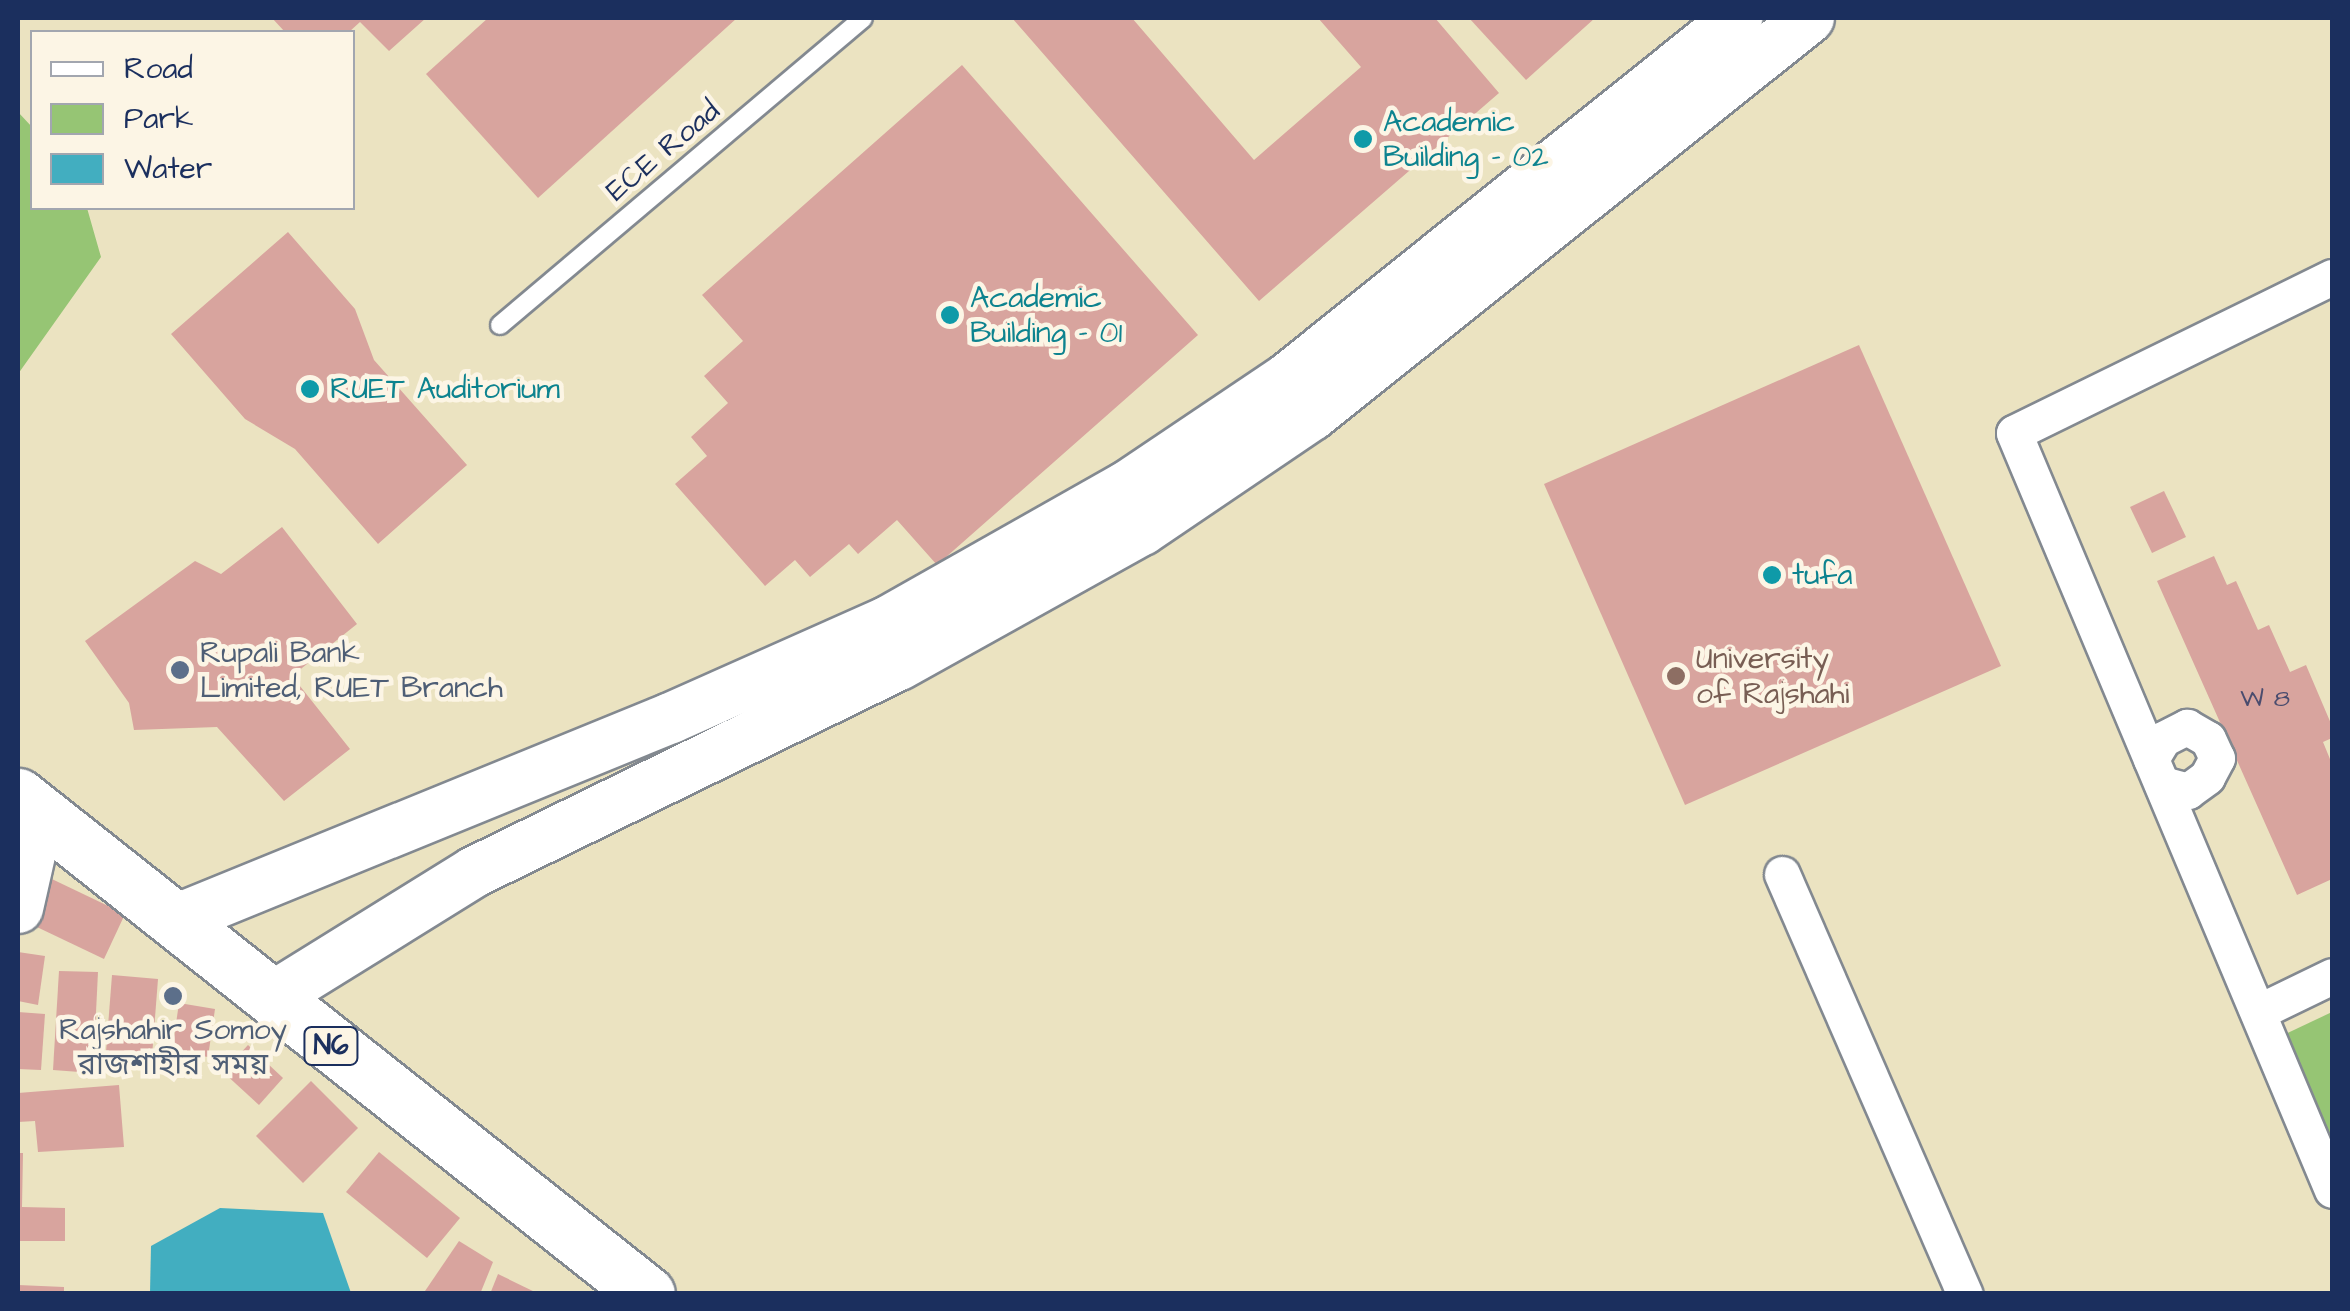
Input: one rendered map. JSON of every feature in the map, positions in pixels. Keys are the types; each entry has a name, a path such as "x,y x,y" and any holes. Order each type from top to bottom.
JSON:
{"highway":[{"name":"N6","path":"28,806 646,1294"}],"main road":[{"path":"173,921 581,756 887,622 1126,488 1288,378 1738,18"},
{"path":"272,998 474,872 899,666 1142,530 1312,415 1809,18"},
{"path":"18,908 28,806"}],"street":[{"path":"2332,277 2014,433 2332,1190"},
{"path":"1782,874 1965,1294"},
{"path":"2258,1012 2332,976"}],"lane":[{"name":"ECE Road","path":"500,326 863,18"}],"green space":[{"path":"18,112 30,125 30,210 88,210 101,257 18,374"},
{"path":"2332,1012 2332,1166 2277,1038"}],"water":[{"path":"220,1208 323,1213 351,1293 150,1293 151,1246"}],"building":[{"path":"272,18 426,18 389,51 360,22 351,30 283,30"},
{"path":"488,18 737,18 538,198 426,74"},
{"name":"Academic Building - 02","path":"1012,18 1132,18 1254,160 1361,67 1318,18 1435,18 1499,93 1259,301"},
{"path":"1469,18 1595,18 1526,80"},
{"name":"Academic Building - 01","path":"962,65 1198,335 937,565 897,520 858,554 849,544 810,577 795,560 765,586 675,484 707,456 691,437 728,403 704,376 743,341 702,295"},
{"name":"RUET Auditorium","path":"288,232 355,309 374,360 467,465 378,544 295,449 245,419 171,334"},
{"name":"tufa","path":"1859,345 2001,666 1685,805 1544,484"},
{"path":"2164,491 2186,537 2152,553 2130,507"},
{"path":"282,527 357,624 292,676 350,749 284,801 217,727 134,730 129,703 85,641 195,561 221,574"},
{"path":"2214,556 2227,585 2236,581 2258,630 2269,625 2290,672 2306,665 2332,726 2332,738 2323,742 2332,764 2332,879 2297,895 2157,581"},
{"path":"33,870 125,914 104,959 18,918"},
{"path":"18,952 45,956 38,1005 18,1001"},
{"path":"59,971 98,972 93,1073 53,1070"},
{"path":"112,975 158,979 151,1069 105,1065"},
{"path":"179,1003 215,1009 208,1057 172,1051"},
{"path":"18,1012 45,1014 41,1070 18,1069"},
{"path":"248,1045 283,1078 259,1105 223,1072"},
{"path":"311,1081 358,1128 303,1183 256,1136"},
{"path":"119,1085 124,1147 38,1152 35,1121 18,1122 18,1093"},
{"path":"379,1152 460,1218 427,1258 346,1192"},
{"path":"18,1153 23,1153 22,1207 65,1208 65,1241 18,1241"},
{"path":"459,1241 493,1262 480,1294 423,1294"},
{"path":"498,1274 539,1294 490,1294"},
{"path":"18,1285 64,1287 64,1294 18,1294"}],"place":[{"name":"Academic Building - 02","path":"1363,139"},
{"name":"Academic Building - 01","path":"950,315"},
{"name":"RUET Auditorium","path":"310,389"},
{"name":"tufa","path":"1772,575"},
{"name":"Rupali Bank Limited, RUET Branch","path":"180,670"},
{"name":"University of Rajshahi","path":"1676,676"},
{"name":"Rajshahir Somoy রাজশাহীর সময়","path":"173,996"}]}
